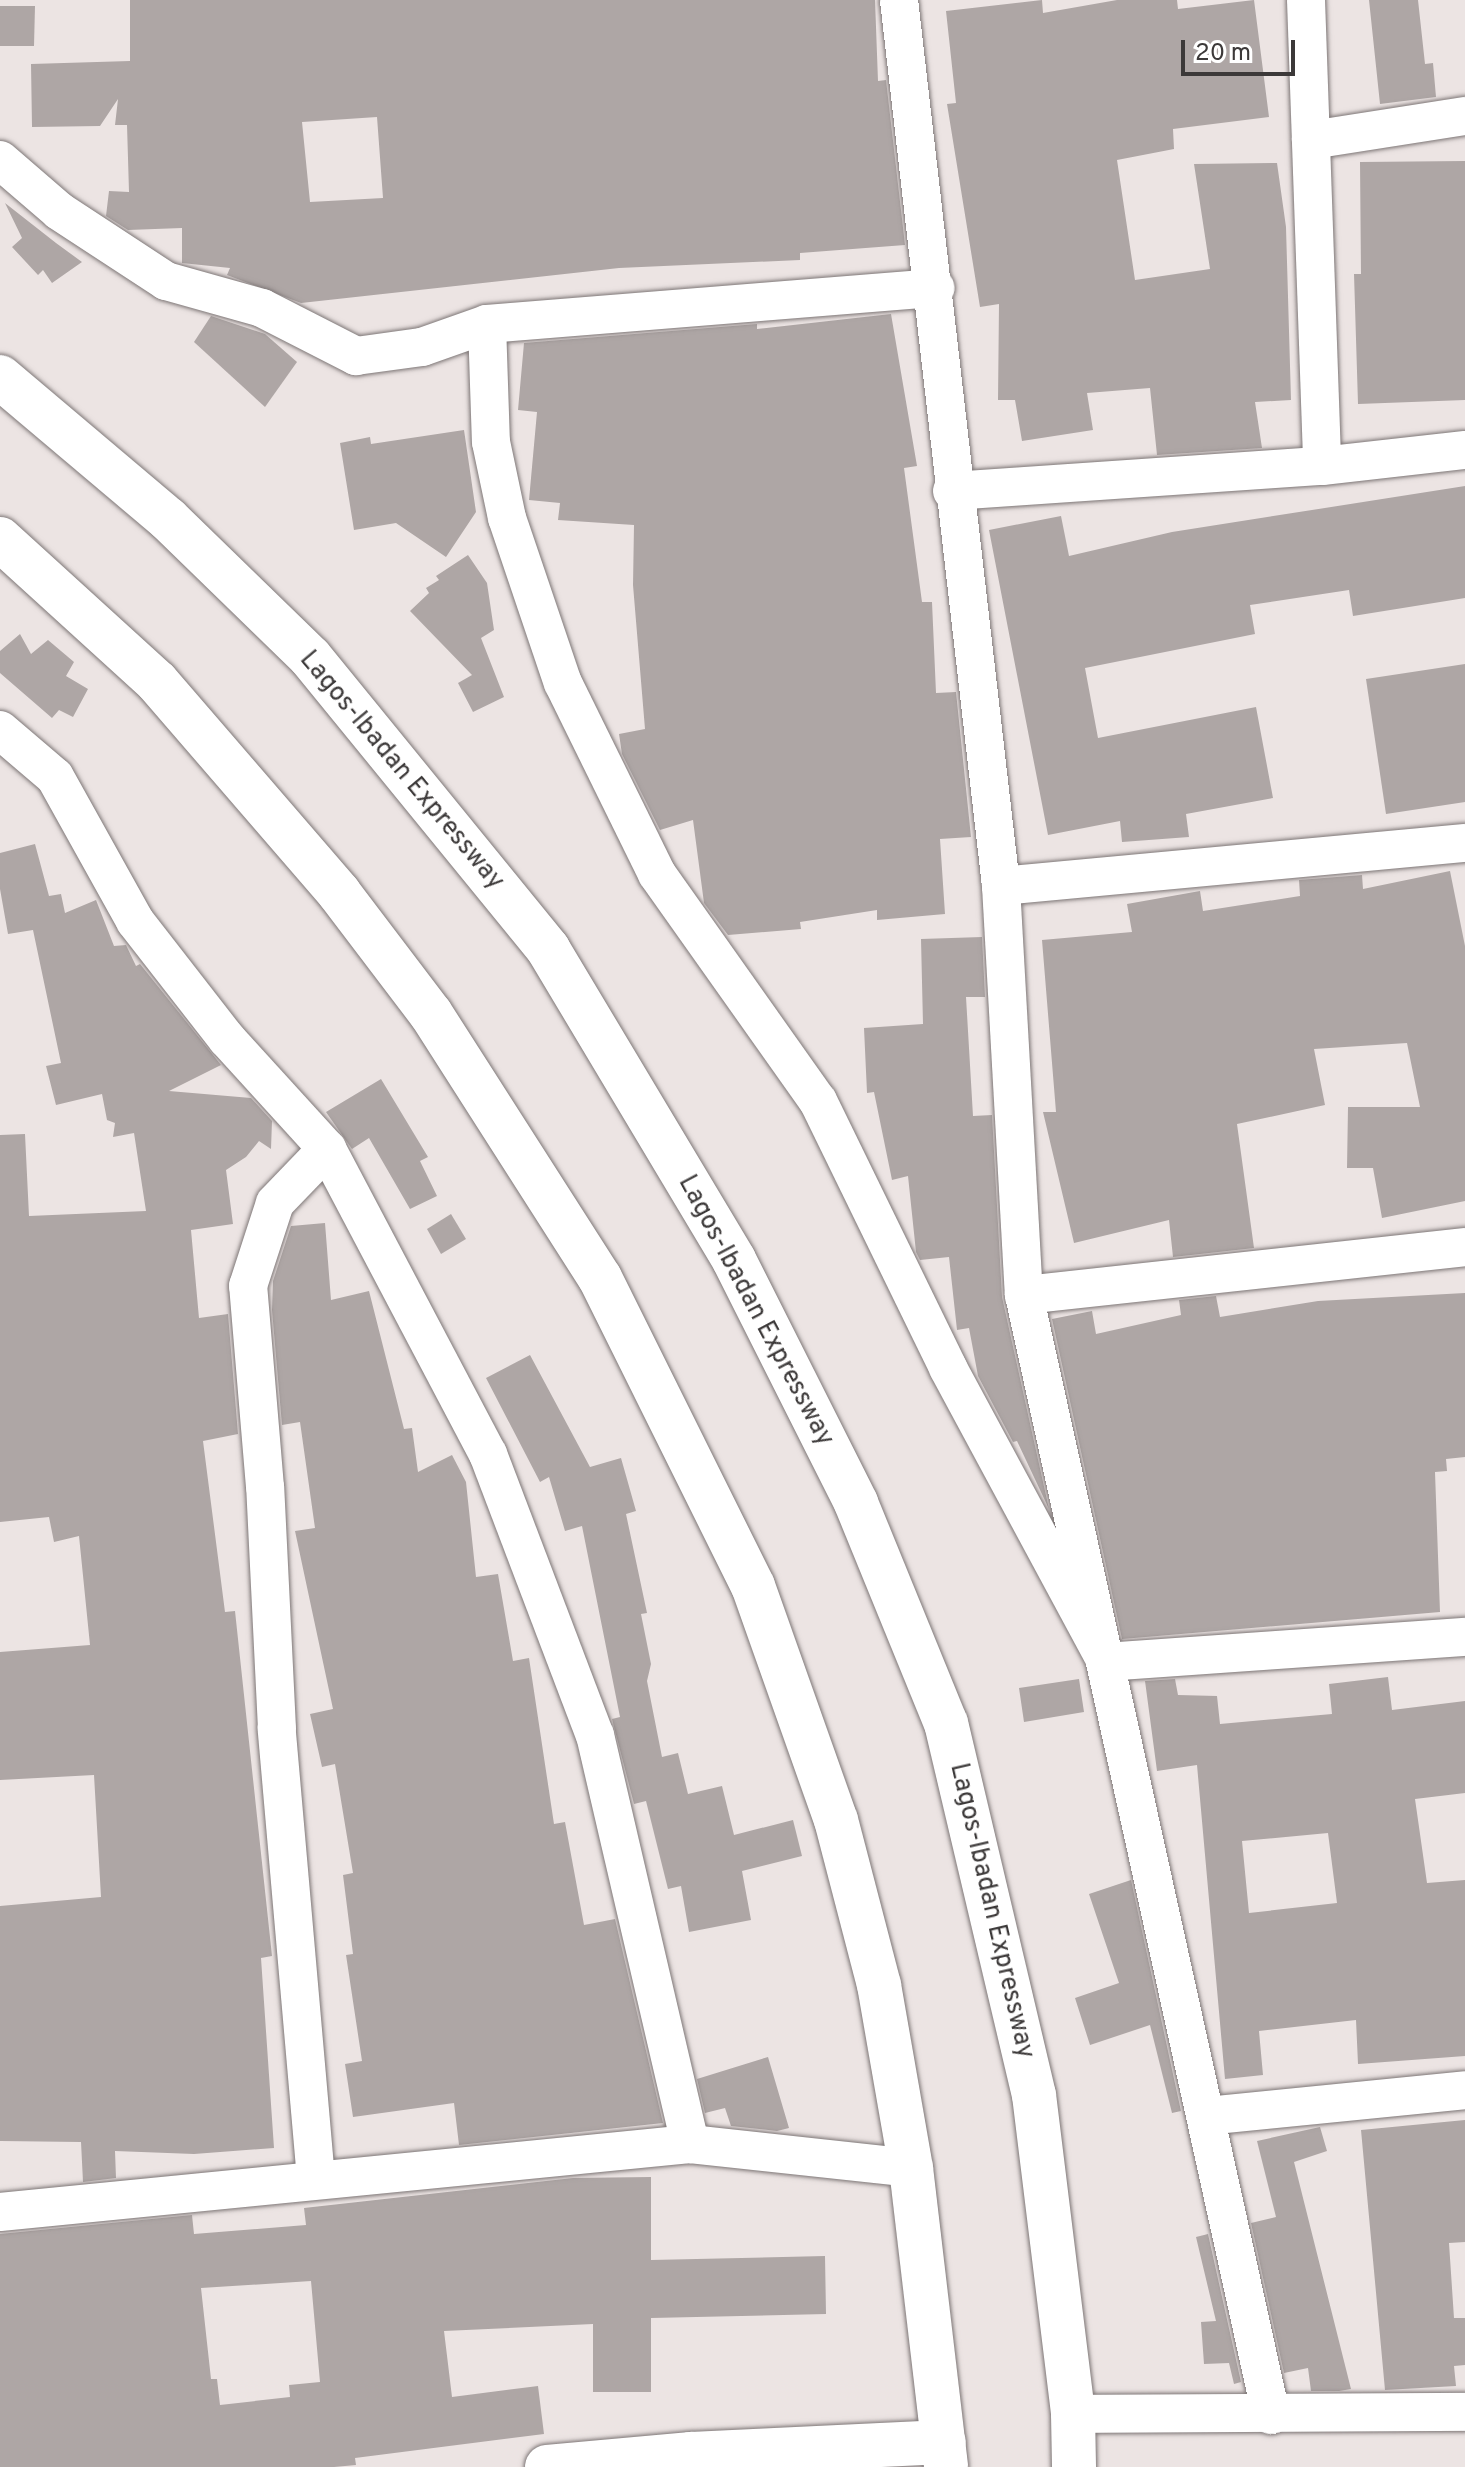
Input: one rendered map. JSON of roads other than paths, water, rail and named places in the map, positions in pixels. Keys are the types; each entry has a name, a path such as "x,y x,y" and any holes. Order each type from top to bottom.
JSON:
{"highway":[{"name":"Lagos-Ibadan Expressway","path":"0,377 168,519 320,669 548,949 734,1260 856,1503 946,1723 1034,2095 1073,2414 1074,2467"},
{"path":"0,539 157,682 339,893 431,1014 600,1278 753,1586 836,1820 879,1985 911,2168 945,2455 691,2454 547,2467"}],"street":[{"path":"899,0 936,288 952,491 1001,886 1024,1295 1271,2415"},
{"path":"1306,0 1322,466"},
{"path":"1311,140 1465,116"},
{"path":"0,160 59,211 166,281 262,308 356,356 422,347 487,324 936,288"},
{"path":"487,324 491,442 507,518 563,683 657,874 818,1101 948,1368 1106,1662"},
{"path":"952,491 1322,466 1465,450"},
{"path":"0,730 55,777 135,921 227,1039 327,1149 488,1454 595,1735 690,2144"},
{"path":"1001,886 1465,843"},
{"path":"316,2179 277,1729 265,1487 248,1286 275,1203 327,1149"},
{"path":"1024,1295 1465,1247"},
{"path":"1106,1662 1465,1637"},
{"path":"1206,2116 1465,2090"},
{"path":"0,2212 690,2144 911,2168"},
{"path":"1073,2414 1465,2412"}]}
